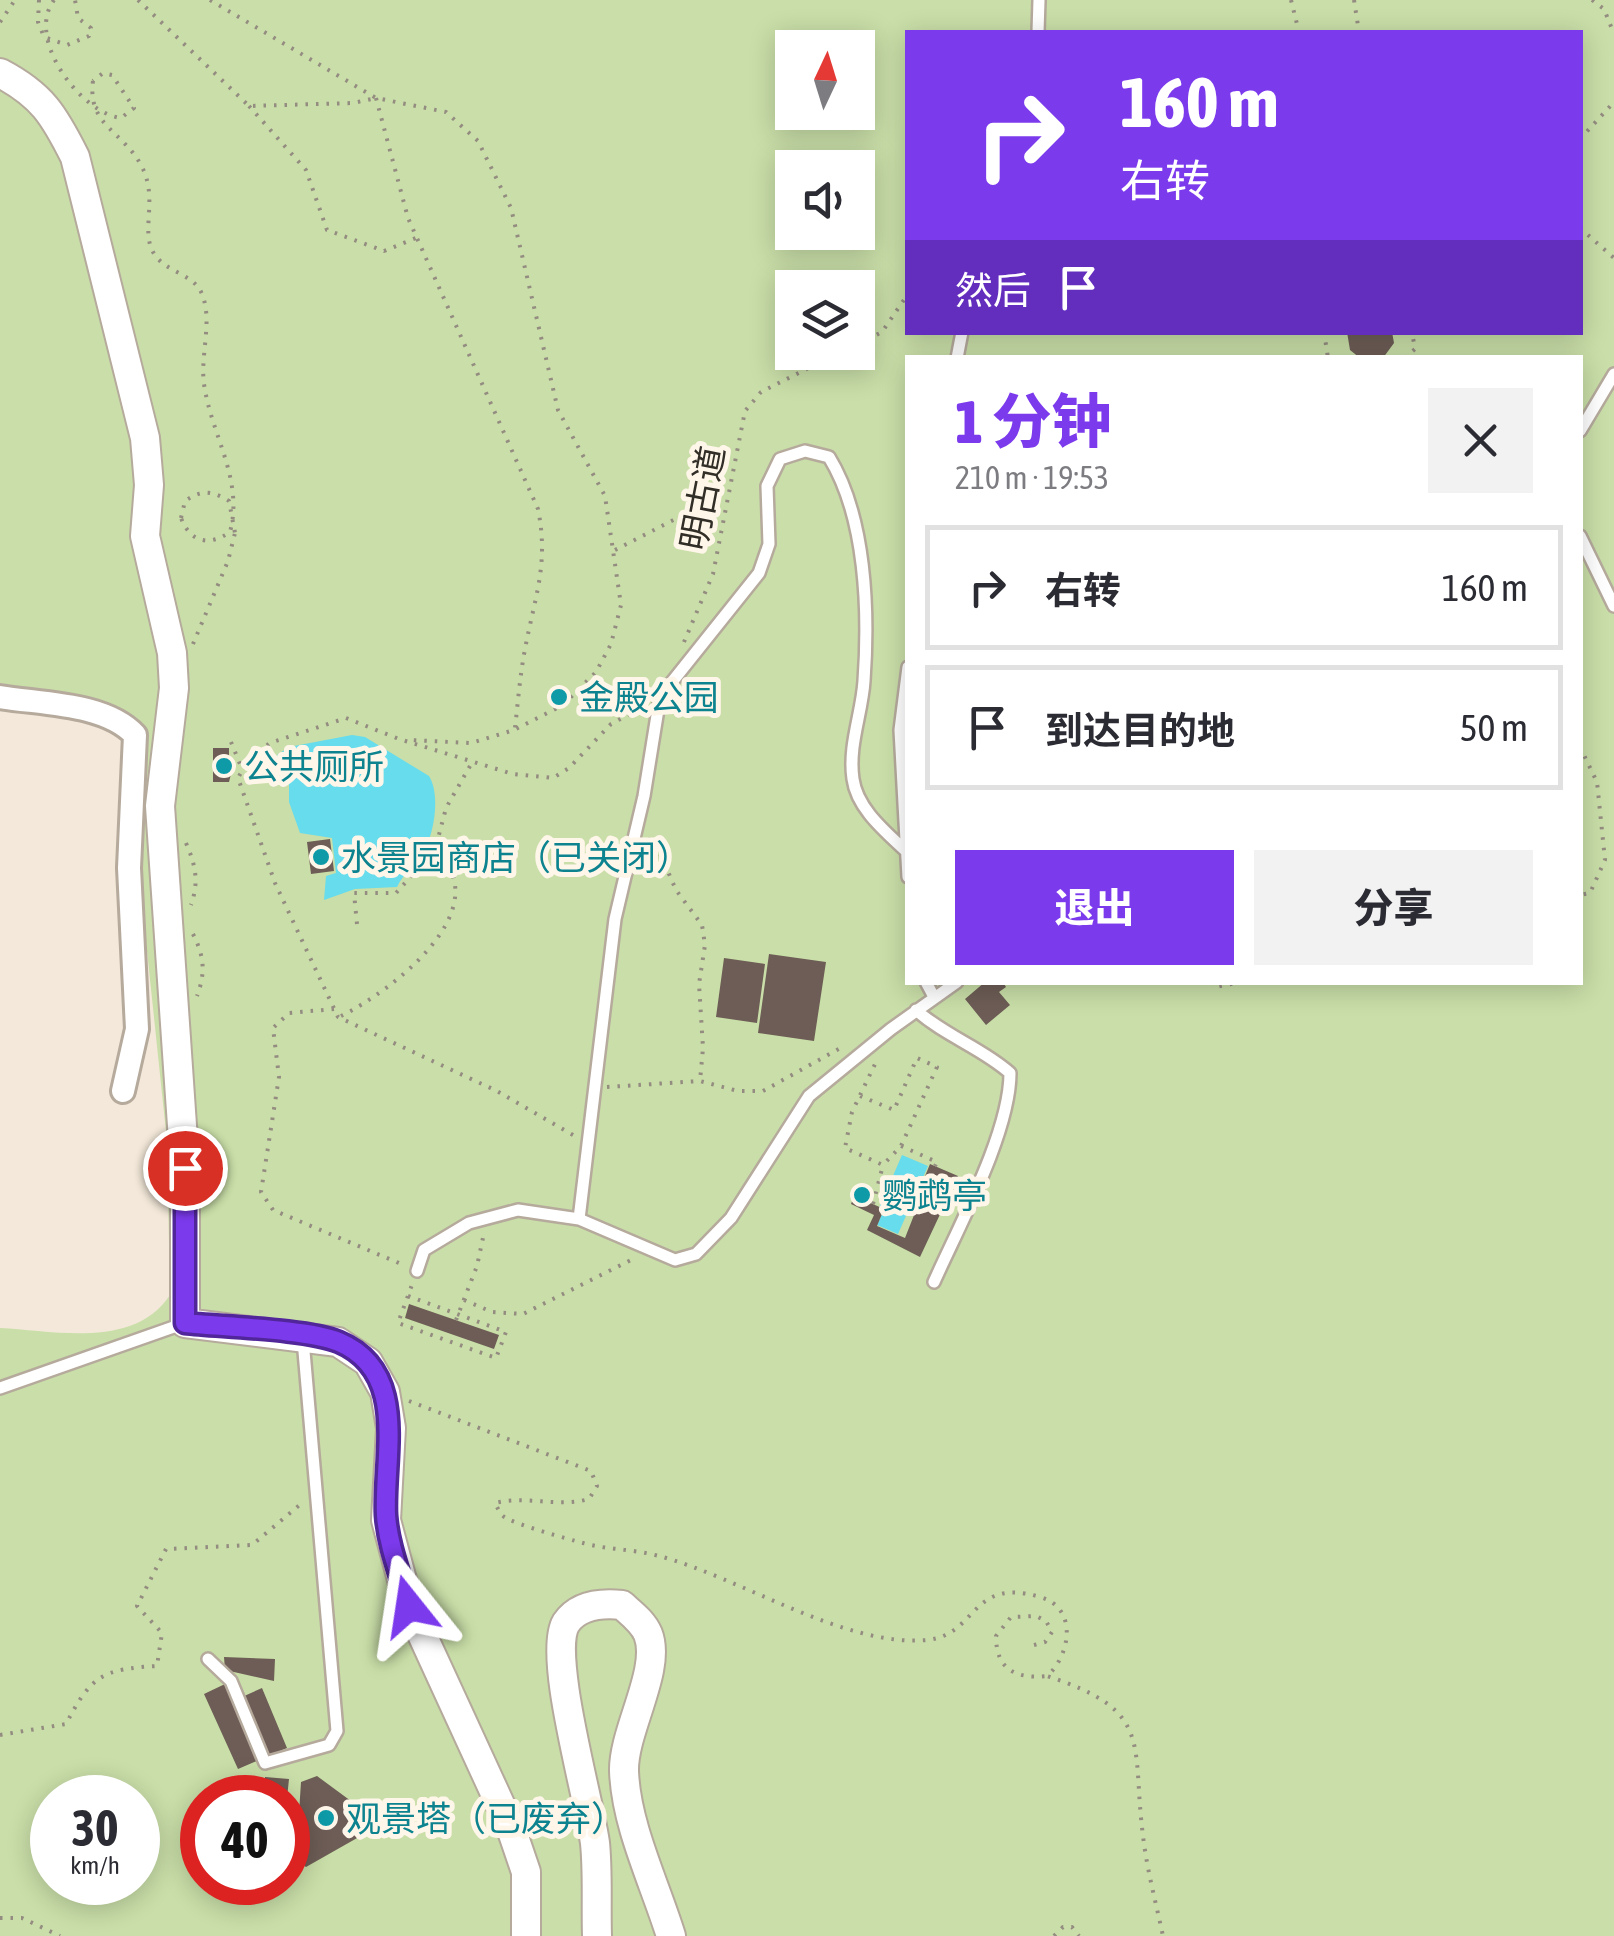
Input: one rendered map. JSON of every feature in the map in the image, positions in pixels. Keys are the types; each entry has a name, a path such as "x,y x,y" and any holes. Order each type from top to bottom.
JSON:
{"street":[{"path":"0,72 37,96 54,114 75,157 146,438 149,485 144,536 172,654 174,688 160,822 183,1114 185,1323 338,1342 368,1362 385,1392 390,1428 386,1520 409,1606 511,1828 526,1872 526,1936"},
{"path":"0,697 106,716 124,723 135,735 129,868 137,1029 124,1091"},
{"path":"596,1936 595,1847 583,1770 560,1676 560,1643 566,1622 582,1610 603,1603 622,1605 649,1636 650,1661 626,1742 624,1772 629,1806 671,1936"}],"lane":[{"path":"1038,30 1039,0"},
{"path":"1583,426 1614,374"},
{"path":"579,1219 615,919 660,697 759,572 769,544 767,486 780,459 806,451 829,456 842,479 860,554 864,683 855,721 853,782 868,814 905,851"},
{"path":"1583,542 1614,606"},
{"path":"905,691 900,730 905,832"},
{"path":"928,985 934,997"},
{"path":"417,1271 424,1250 469,1223 518,1210 579,1219 675,1260 696,1254 731,1218 809,1096 952,985"},
{"path":"916,1010 938,1030 994,1059 1010,1073 1010,1094 992,1147 934,1282"},
{"path":"0,1388 185,1323"},
{"path":"208,1659 230,1681 265,1763 329,1744 336,1731 302,1336"}],"path":[{"path":"0,22 14,0"},
{"path":"38,0 40,30 49,40 67,45 89,36 90,28 78,18 75,0"},
{"path":"54,0 46,21 49,40 68,84 94,107 105,116 121,118 134,108 112,75 104,73 93,81 94,107 107,126 127,143 144,172 152,204 148,237 153,253 172,272 188,277 201,290 205,306 204,385 211,418 229,466 234,514 233,520 230,532 217,542 200,541 186,533 181,518 185,502 198,492 214,492 229,501 234,515 235,533 228,560 188,657"},
{"path":"138,0 249,106 306,170 328,230 384,251 416,238"},
{"path":"210,0 376,98 446,112 478,140 511,208 558,410 605,496 621,604 612,644 596,672 563,705 514,730 471,742 399,739"},
{"path":"1291,0 1298,30"},
{"path":"1354,0 1359,30"},
{"path":"1592,0 1604,10 1614,34"},
{"path":"249,106 353,103 376,98"},
{"path":"376,98 416,238 538,509 545,543 541,584 524,649 514,730"},
{"path":"1583,137 1614,102"},
{"path":"1583,231 1614,258"},
{"path":"875,336 882,332 905,298"},
{"name":"明古道","path":"683,644 713,574 744,411 761,392 804,370"},
{"path":"615,550 729,492"},
{"path":"586,1142 481,1084 338,1017 275,883 238,778 242,769 270,743 346,718 399,739 513,774 553,778 569,768 611,724 660,697"},
{"path":"231,742 242,769"},
{"path":"1583,753 1597,782 1605,860 1590,893 1583,894"},
{"path":"357,924 354,892 396,893 435,850 446,808 474,760"},
{"path":"635,832 655,842 676,890 702,925 705,945 698,984 703,1048 700,1081"},
{"path":"178,833 195,865 198,887 189,914"},
{"path":"338,1017 404,977 448,926 454,885 448,861 435,850"},
{"path":"190,930 202,951 204,969 194,1002"},
{"path":"334,1008 290,1013 273,1028 279,1077 261,1192 274,1210 417,1271 398,1323 496,1358 506,1332 408,1296"},
{"path":"874,1043 876,1060 860,1096 845,1148 883,1165"},
{"path":"593,1088 700,1081 738,1091 763,1091 840,1046 853,1047 860,1054"},
{"path":"860,1096 894,1110 917,1058 937,1067 900,1146 883,1165 873,1204"},
{"path":"900,1146 936,1162 935,1166"},
{"path":"457,1317 477,1266 487,1218"},
{"path":"464,1300 492,1312 523,1314 626,1265 646,1248"},
{"path":"448,1341 450,1334"},
{"path":"405,1392 410,1403 591,1471 597,1486 589,1499 573,1504 510,1500 495,1504 503,1516 587,1544 658,1556 858,1632 895,1640 943,1636 960,1627 977,1604 994,1595 1021,1592 1046,1598 1061,1612 1068,1634 1062,1664 1047,1676"},
{"path":"0,1735 66,1724 85,1688 119,1668 156,1666 162,1633 137,1606 166,1549 252,1545 314,1493"},
{"path":"1034,1646 1045,1642 1052,1632 1046,1621 1036,1616 1011,1617 996,1636 998,1659 1006,1669 1029,1678 1047,1676 1104,1699 1122,1716 1138,1750 1143,1839 1163,1936"},
{"path":"0,1918 22,1918 60,1936"},
{"path":"1054,1936 1063,1927 1072,1928 1079,1936"}],"green space":[{"path":"0,0 1614,0 1614,1936 0,1936 0,1328 69,1333 115,1330 155,1312 170,1295 167,1141 138,865 144,726 109,703 0,683"}],"water":[{"path":"352,735 365,737 429,776 435,794 433,827 422,855 397,887 355,889 324,900 326,876 336,873 332,838 300,833 289,802 289,771 277,755 289,747"},
{"path":"902,1155 928,1166 898,1234 877,1225 884,1210 879,1208"}],"building":[{"path":"1348,335 1393,335 1394,343 1385,355 1356,355 1350,350"},
{"name":"公共厕所","path":"213,748 229,748 229,762 234,762 229,782 213,782"},
{"name":"水景园商店（已关闭）","path":"330,839 334,871 311,874 307,842"},
{"path":"769,954 826,962 814,1041 758,1033"},
{"path":"724,958 765,964 757,1023 716,1017"},
{"path":"981,985 1005,985 999,992 1010,1005 986,1025 965,999"},
{"path":"930,1164 958,1176 920,1257 867,1230 874,1215 851,1204 859,1184 871,1189 866,1201 884,1209 877,1226 905,1238"},
{"path":"409,1304 499,1335 494,1349 405,1318"},
{"path":"224,1657 275,1659 274,1681 225,1670"},
{"path":"225,1684 259,1760 238,1769 204,1694"},
{"path":"262,1688 287,1748 268,1756 242,1697"},
{"path":"317,1776 374,1818 373,1829 310,1865 310,1779"}],"place":[{"name":"金殿公园","path":"559,697"},
{"name":"公共厕所","path":"224,766"},
{"name":"水景园商店（已关闭）","path":"321,857"},
{"name":"鹦鹉亭","path":"862,1195"},
{"name":"观景塔（已废弃）","path":"326,1818"}],"route":[{"path":"185,1168 185,1323 338,1342 368,1362 385,1392 390,1428 386,1520 409,1606"}]}
